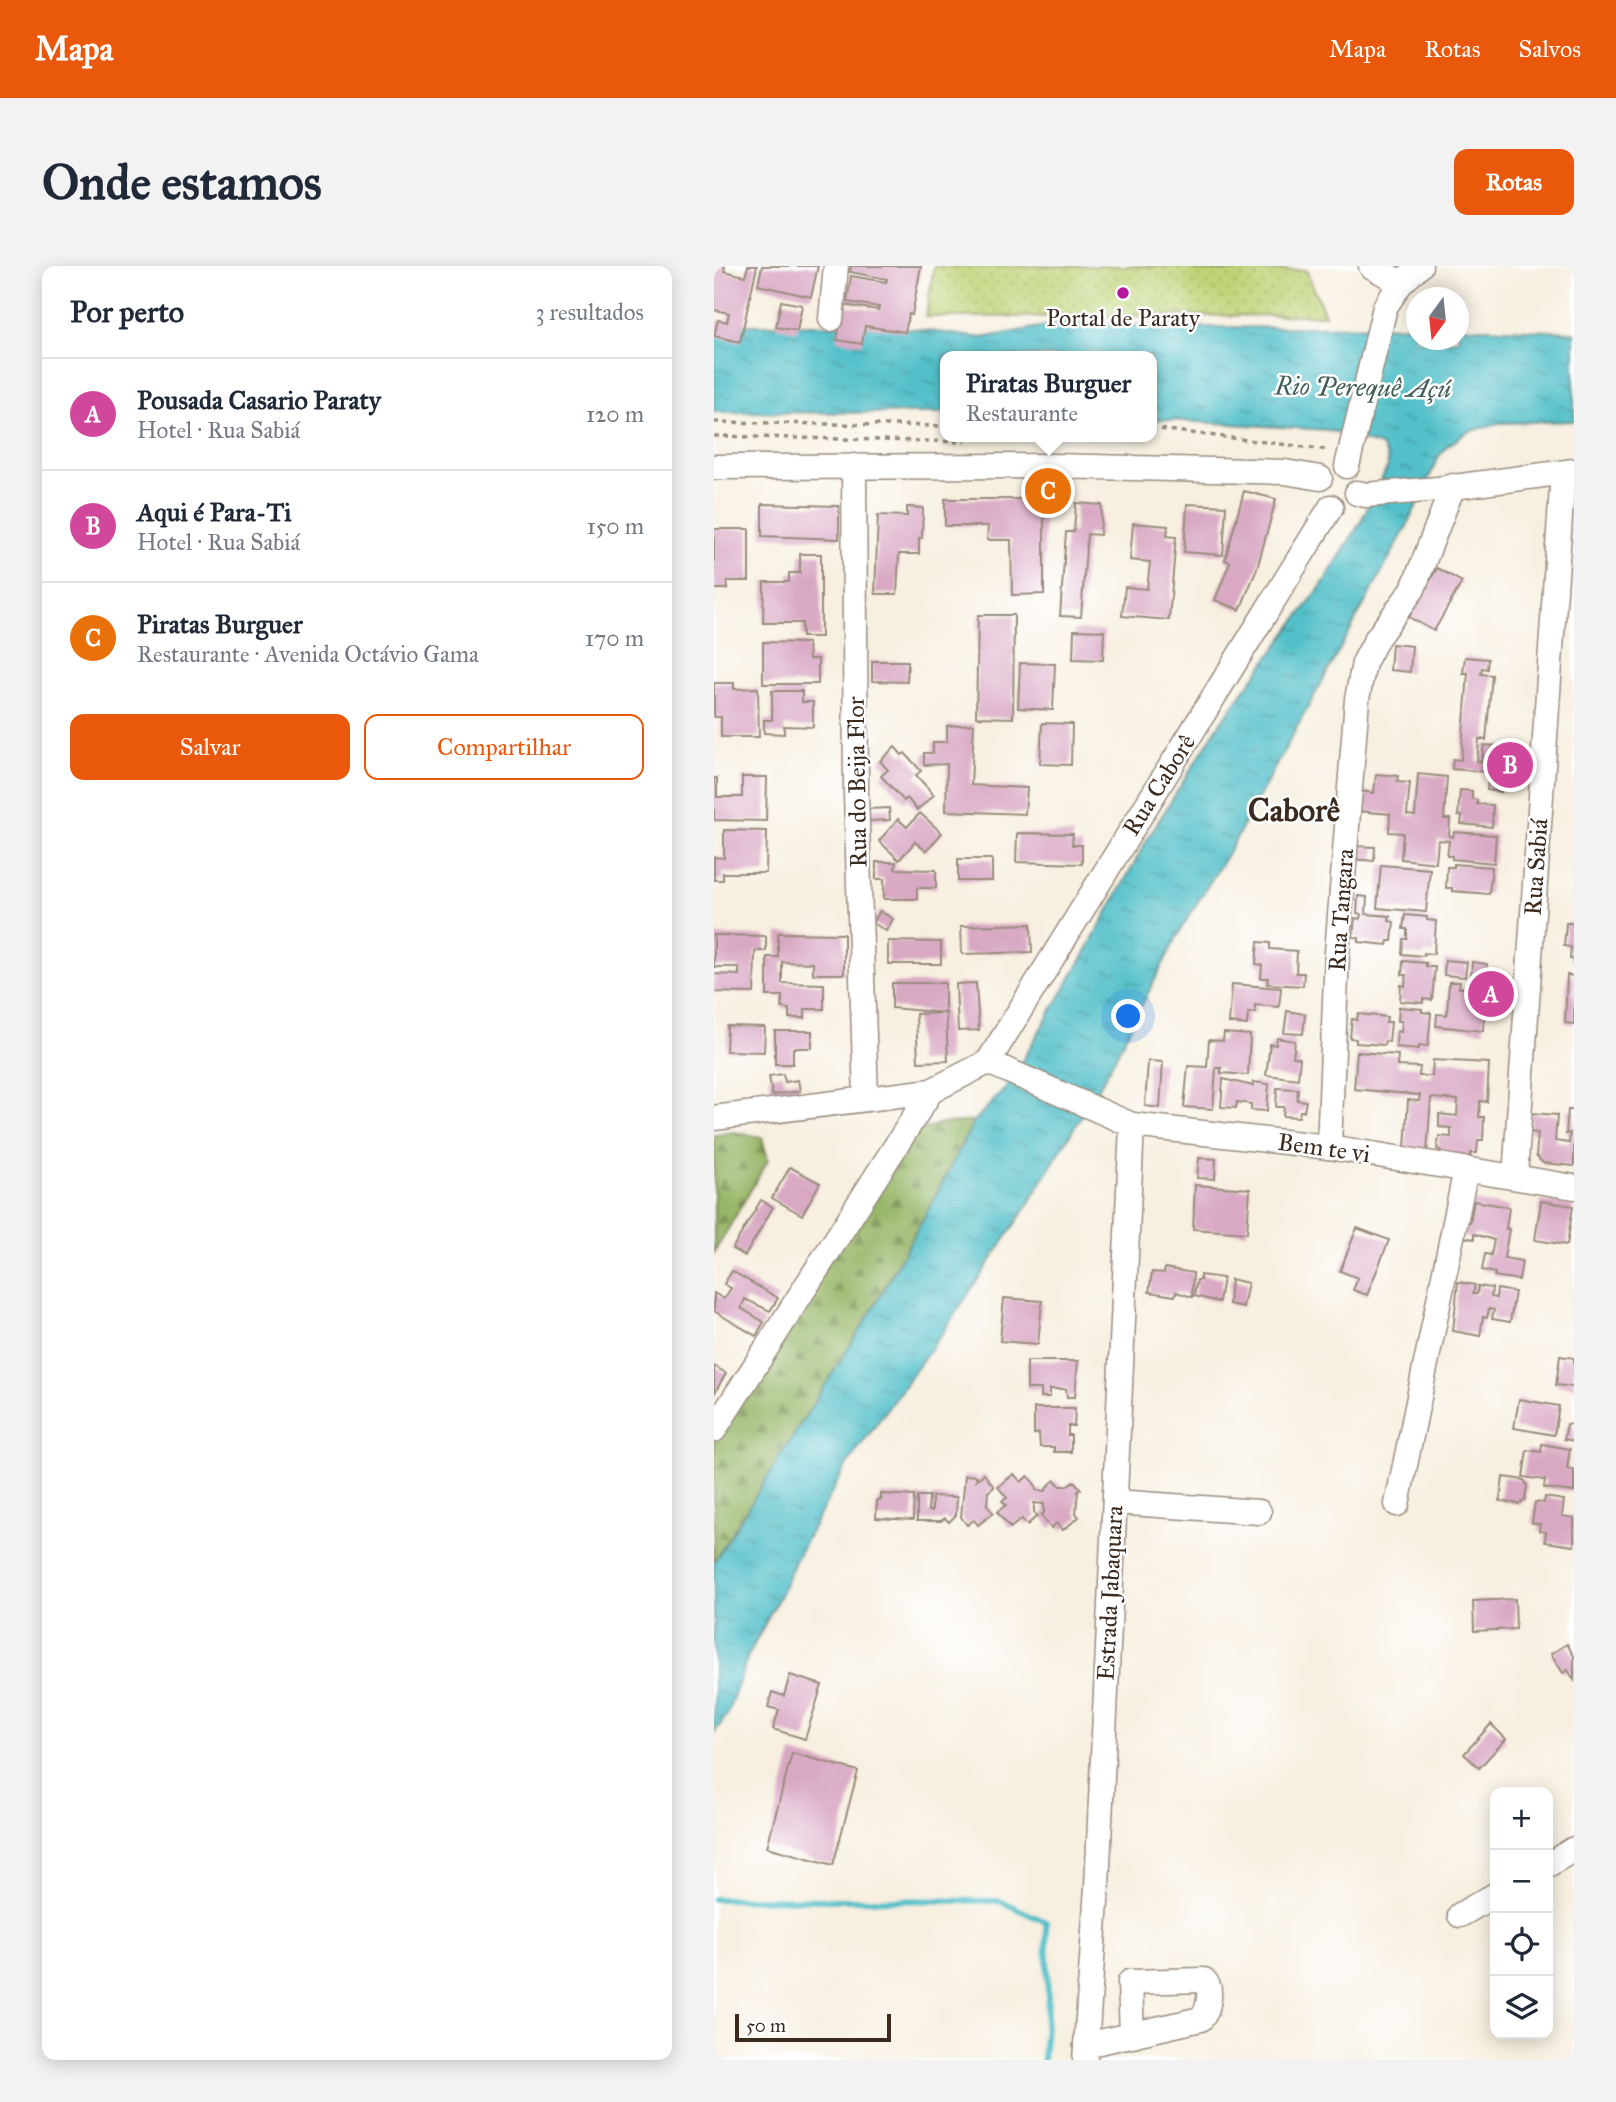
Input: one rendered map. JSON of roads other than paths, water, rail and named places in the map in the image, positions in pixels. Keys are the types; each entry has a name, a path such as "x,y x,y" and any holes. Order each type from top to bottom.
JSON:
{"street":[{"path":"831,319 836,266"},
{"path":"1371,266 1415,270"},
{"path":"1361,494 1356,473 1348,459 1385,307 1415,270"},
{"path":"1348,459 1327,469 1320,478 1318,487 1321,499 1331,507 1340,508 1361,494 1569,472"},
{"name":"Rua do Beija Flor","path":"854,466 856,794 866,1098"},
{"path":"714,467 1055,466 1284,472 1320,478"},
{"name":"Rua Sabiá","path":"1515,1177 1569,472"},
{"name":"Rua Tangara","path":"1329,1147 1337,953 1357,699 1364,663 1377,638 1413,589 1446,487"},
{"name":"Rua Caborê","path":"988,1062 1331,507"},
{"path":"714,1118 931,1091 988,1062"},
{"name":"Bem te vi","path":"988,1062 1132,1125 1329,1147 1574,1187"},
{"path":"714,1430 931,1091"},
{"name":"Estrada Jabaquara","path":"1085,2053 1097,1887 1132,1125"},
{"path":"1397,1504 1466,1169"},
{"path":"1115,1502 1259,1512"},
{"path":"1553,1862 1574,1849"},
{"path":"1461,1915 1490,1898"},
{"path":"1085,2053 1132,2036"}],"water":[{"name":"Rio Perequê Açú","path":"1066,322 1198,327 1406,326 1406,350 1469,350 1469,327 1574,332 1574,421 1500,423 1468,432 1446,447 1438,458 1408,524 1231,848 1181,929 1106,1075 1027,1206 941,1335 846,1466 748,1656 727,1715 714,1733 714,1562 871,1312 974,1121 1006,1088 1083,957 1148,838 1218,726 1324,582 1360,523 1388,466 1381,446 1327,430 1157,419 1157,351 940,351 940,413 714,412 714,327 884,325 982,338"}],"waterway":[{"path":"714,1899 1000,1901 1046,1922 1048,2000 1043,2060"}],"place":[{"name":"Portal de Paraty","path":"1123,293"},
{"name":"Piratas Burguer","path":"1048,491"},
{"name":"Aqui é Para-Ti","path":"1510,765"},
{"name":"Pousada Casario Paraty","path":"1491,994"}],"district":[{"name":"Caborê","path":"1294,810"}]}
